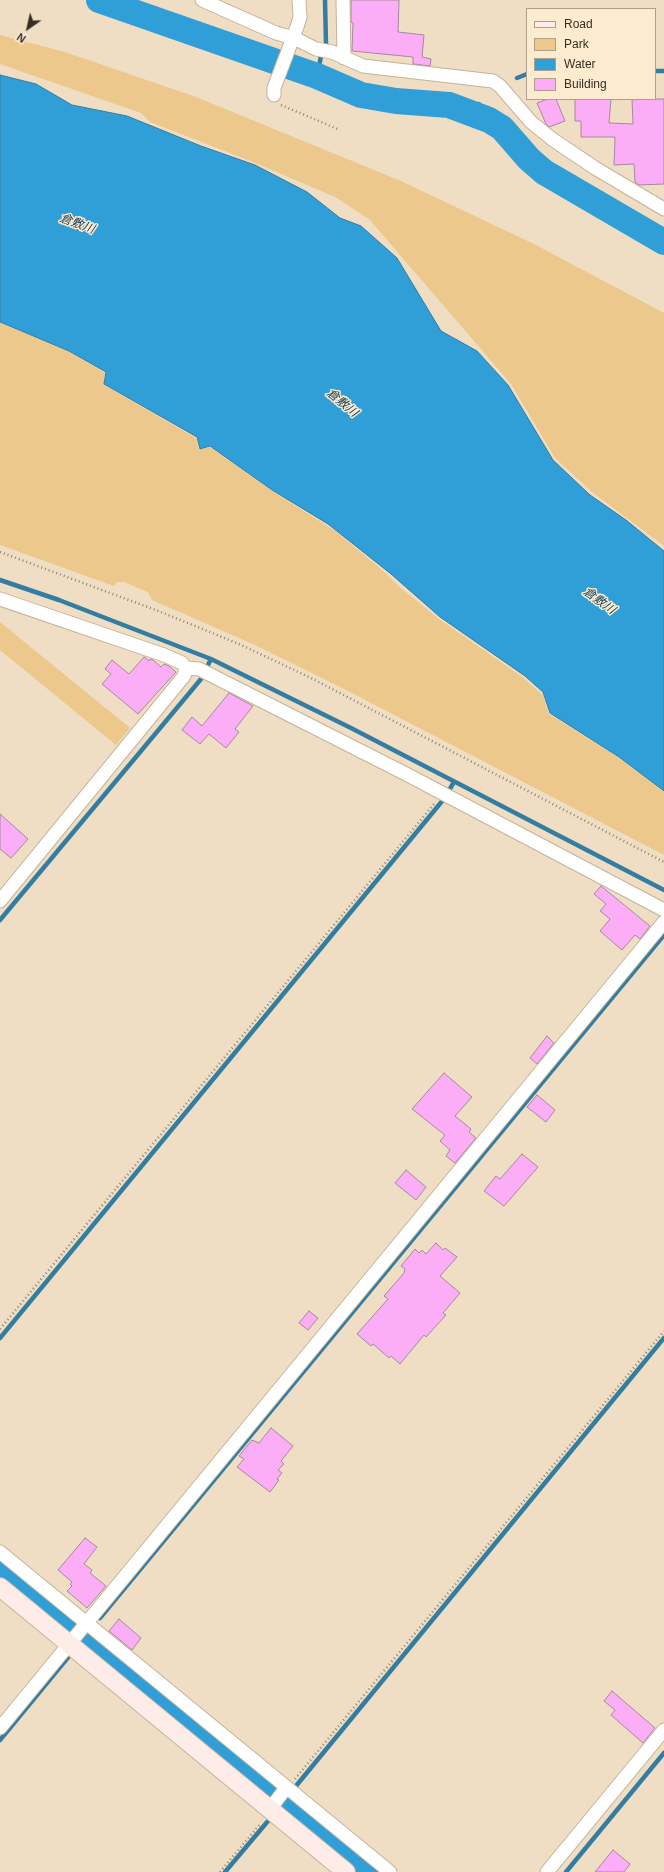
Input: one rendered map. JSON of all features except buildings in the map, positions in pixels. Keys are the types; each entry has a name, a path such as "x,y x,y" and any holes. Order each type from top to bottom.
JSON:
{"street":[{"path":"202,0 292,41 316,49 332,52 363,66 493,81 500,86 531,122 552,139 595,168 664,209"},
{"path":"274,95 274,88 300,17 299,0"},
{"path":"343,0 344,58"},
{"path":"0,599 164,655 261,699 664,910"},
{"path":"0,900 184,676 198,671"},
{"path":"0,1728 664,922"},
{"path":"0,1552 79,1631 279,1798 390,1872"},
{"path":"0,1587 79,1631 279,1798 346,1872"},
{"path":"547,1872 664,1730"}],"path":[{"path":"274,95 278,103 286,108 340,130"},
{"path":"0,552 161,612 246,648 311,678 664,862"},
{"path":"0,1329 427,814 442,793"},
{"path":"220,1872 279,1798 664,1331"}],"green space":[{"path":"0,35 65,52 196,97 401,181 536,245 664,313 664,546 592,492 555,458 511,384 369,219 335,197 253,162 150,122 141,113 0,64"},
{"path":"0,323 68,351 105,373 104,385 196,438 199,450 210,447 272,491 334,530 439,619 521,676 543,695 549,714 619,758 664,792 664,855 348,691 255,645 152,600 148,592 124,582 117,582 114,586 0,545"},
{"path":"0,622 130,728 116,745 0,650"}],"water":[{"name":"倉敷川","path":"0,75 36,84 72,105 127,116 201,146 255,165 307,192 340,218 361,226 397,258 441,331 477,351 508,385 553,460 590,495 626,520 664,551 664,791 619,757 550,713 543,692 525,676 440,617 391,574 328,524 272,490 210,446 200,449 197,437 104,384 106,372 69,351 0,322"}],"waterway":[{"path":"99,0 317,76 361,95 396,101 449,105 489,120 502,128 529,159 544,172 664,242"},
{"path":"317,76 321,56 326,44 325,0"},
{"path":"656,71 664,71"},
{"path":"517,78 526,74"},
{"path":"473,113 479,104"},
{"path":"0,580 59,600 211,659 351,728 664,890"},
{"path":"0,920 201,679 211,659"},
{"path":"448,792 454,782"},
{"path":"0,1338 443,800"},
{"path":"100,1618 664,935"},
{"path":"296,1786 664,1338"},
{"path":"0,1564 375,1872"},
{"path":"82,1641 90,1631"},
{"path":"0,1740 70,1655"},
{"path":"566,1872 664,1753"},
{"path":"225,1872 268,1821"}]}
